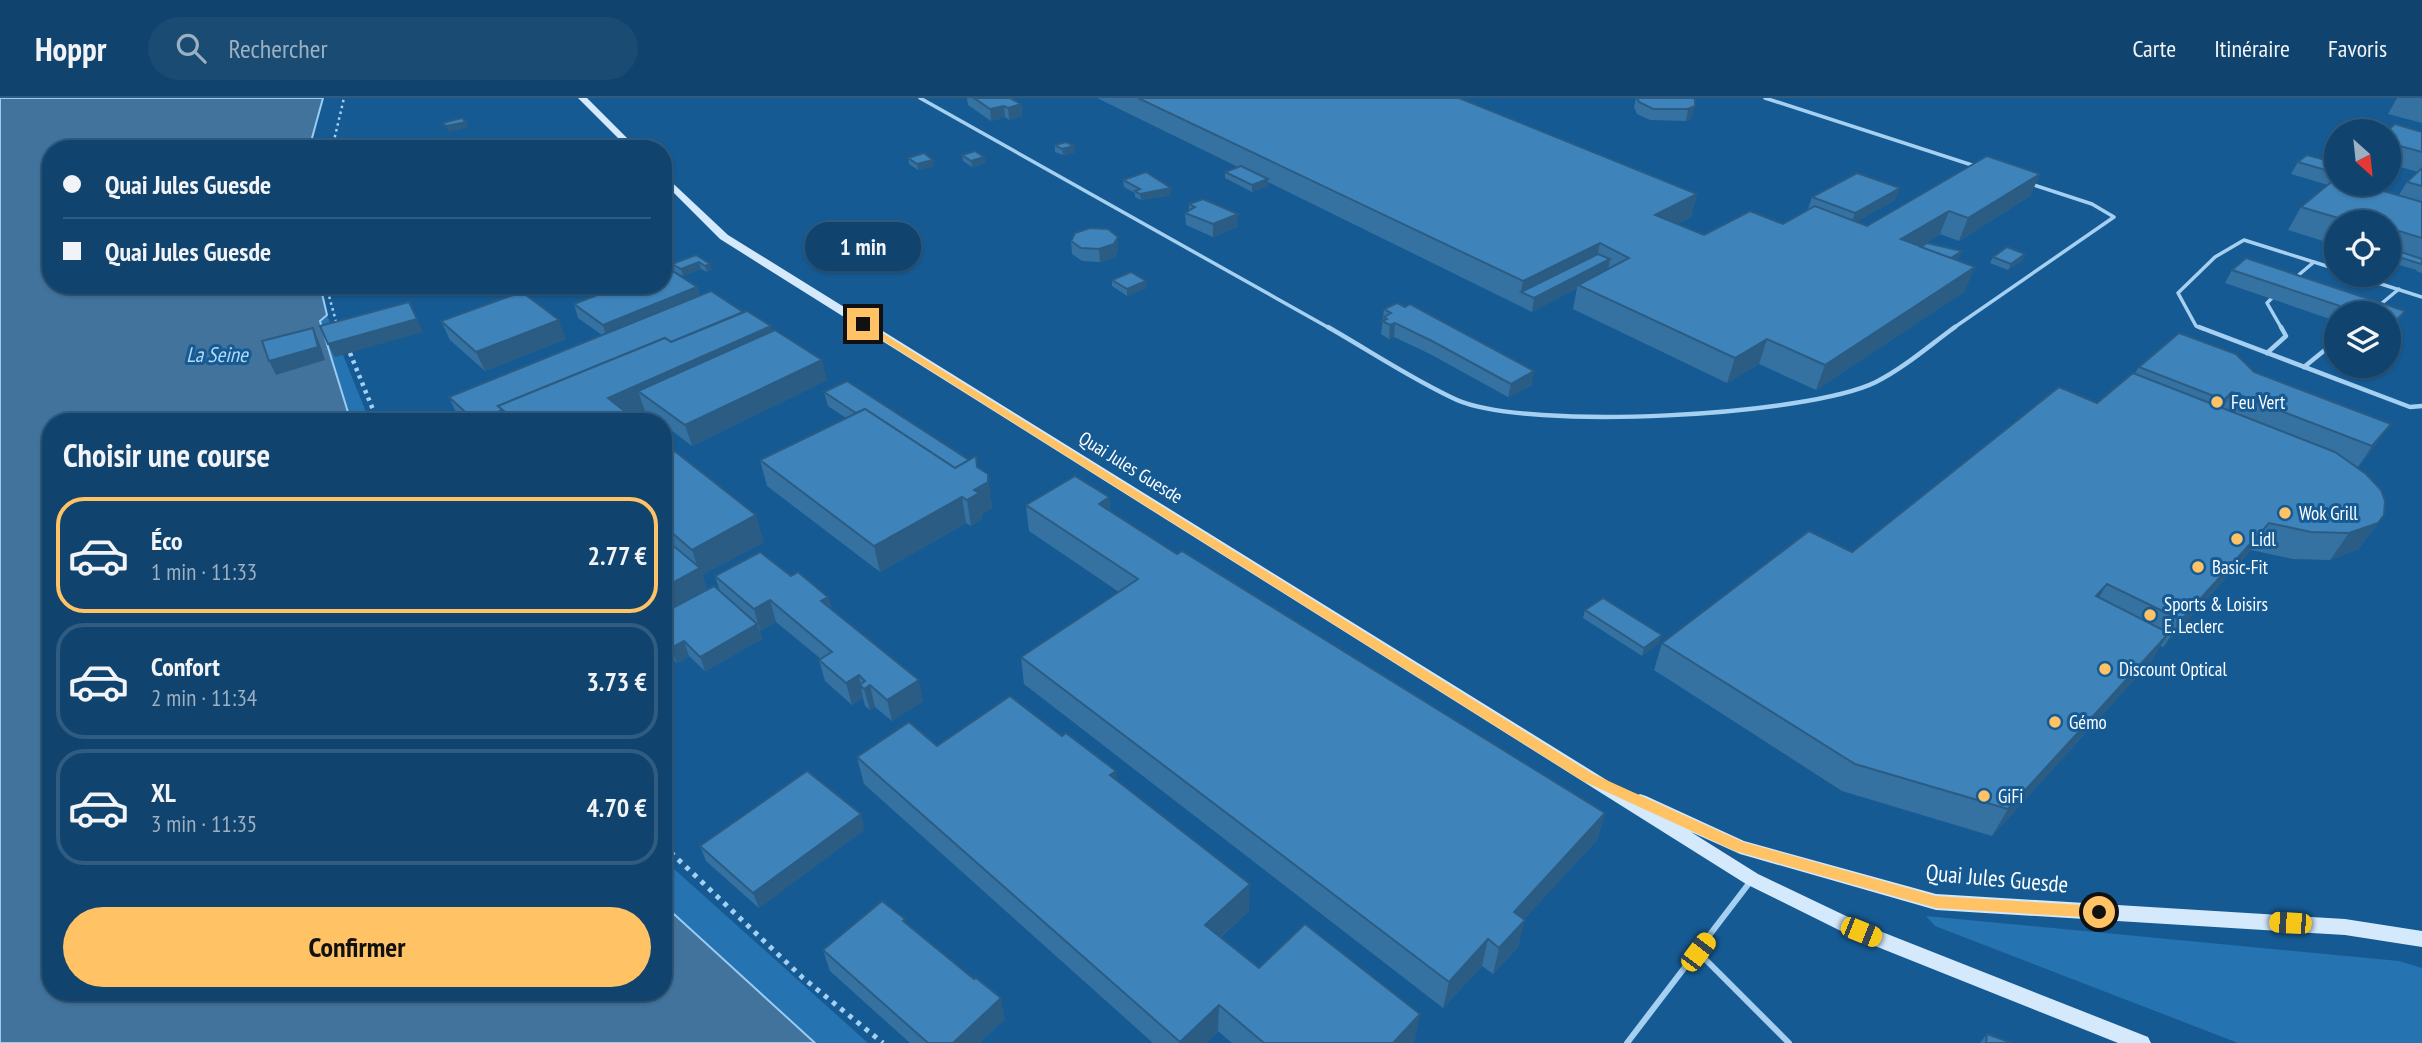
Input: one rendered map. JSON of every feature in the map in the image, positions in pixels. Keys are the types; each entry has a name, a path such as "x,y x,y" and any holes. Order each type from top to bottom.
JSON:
{"main road":[{"path":"582,98 626,140"},
{"name":"Quai Jules Guesde","path":"672,186 724,237 1752,879 1861,932 2141,1043"},
{"name":"Quai Jules Guesde","path":"1588,777 1740,846 1936,902 2344,927 2422,939"}],"lane":[{"path":"920,98 1459,401 1531,416 1666,415 1799,404 1876,382 2113,217 2092,204 2016,180"},
{"path":"1765,98 1977,167"},
{"path":"2324,266 2244,240 2215,257 2178,293 2196,326 2410,407 2422,406"},
{"path":"2286,286 2314,262"},
{"path":"2392,287 2422,297"},
{"path":"2384,301 2399,289"},
{"path":"2267,353 2286,336 2267,303 2276,295"},
{"path":"2304,367 2324,351"},
{"path":"1627,1043 1752,879"},
{"path":"1698,952 1789,1043"}],"path":[{"path":"334,140 344,98"},
{"path":"328,294 332,316 342,336"},
{"path":"350,353 374,413"},
{"path":"672,854 803,978 883,1043"}],"shaded area":[{"path":"327,315 366,413 348,413 319,321"},
{"path":"672,867 868,1043 815,1043 672,912"},
{"path":"1926,916 2399,961 2422,968 2422,1043 2238,1043 1935,926"}],"water":[{"name":"La Seine","path":"0,98 323,98 311,140 42,140 42,294 322,294 327,315 320,321 348,413 42,413 42,1001 672,1001 672,912 815,1043 0,1043"}],"building":[{"path":"974,98 1010,98 1021,104 990,109"},
{"path":"1138,98 1459,98 1697,194 1655,215 1704,235 1750,211 1783,224 1815,206 1867,226 1987,156 2040,174 1968,218 1949,211 1901,239 1975,267 1825,365 1767,339 1735,358 1578,285 1629,258 1600,243 1523,281"},
{"path":"1637,98 1693,98 1695,106 1688,109 1653,109 1639,102"},
{"path":"462,118 466,122 446,126 443,123"},
{"path":"2401,126 2422,132 2422,152 2401,146"},
{"path":"1066,142 1074,146 1062,149 1055,145"},
{"path":"975,151 984,157 971,161 962,155"},
{"path":"924,153 933,160 917,164 908,158"},
{"path":"2307,155 2324,160 2324,170 2298,162"},
{"path":"1241,166 1268,179 1252,185 1225,172"},
{"path":"2422,168 2422,186 2407,182"},
{"path":"1146,172 1171,188 1140,194 1135,191 1140,189 1123,180"},
{"path":"1857,173 1900,188 1855,213 1812,197"},
{"path":"2324,188 2324,196 2401,196 2422,202 2422,238 2401,232 2401,210 2324,210 2324,214 2301,207"},
{"path":"1203,199 1238,214 1213,224 1185,213 1195,207 1189,204"},
{"path":"1090,228 1108,229 1118,237 1114,244 1099,249 1081,248 1071,241 1075,233"},
{"path":"1927,243 1962,251 1951,258 1921,247"},
{"path":"2007,247 2025,254 2011,264 1993,257"},
{"path":"2401,252 2422,259 2421,264 2401,258"},
{"path":"1598,254 1610,259 1534,298 1521,292"},
{"path":"696,255 710,264 705,266 699,262 681,269 672,264"},
{"path":"2246,258 2324,284 2324,287 2333,287 2375,301 2325,301 2232,270"},
{"path":"672,271 697,287 603,325 574,304 600,294 672,294"},
{"path":"1131,272 1146,281 1127,289 1112,280"},
{"path":"711,291 743,312 671,342 665,338 498,406 503,410 500,411 502,413 466,413 449,397"},
{"path":"516,294 525,294 559,320 476,352 441,321"},
{"path":"409,302 417,319 328,344 320,326"},
{"path":"1397,303 1405,307 1410,304 1534,371 1511,384 1432,341 1395,323 1390,325 1382,321 1391,313 1384,309"},
{"path":"747,311 771,326 608,398 627,413 506,413 498,406 665,338 671,342"},
{"path":"313,328 318,347 269,361 262,341"},
{"path":"775,330 822,360 685,425 672,413 638,391"},
{"path":"2179,333 2236,354 2254,372 2391,424 2372,446 2232,392 2224,400 2139,367"},
{"path":"2133,373 2335,452 2366,474 2381,490 2385,501 2384,515 2378,523 2349,533 2311,532 2269,523 2181,620 2107,584 2096,596 2169,633 2008,809 1855,764 1662,643 1809,531 1852,552 2059,387 2097,403"},
{"path":"847,381 969,460 955,468 865,409 856,413 824,392"},
{"path":"865,409 955,468 976,456 977,467 988,474 988,482 974,490 979,493 967,500 962,497 874,546 760,460"},
{"path":"672,449 756,515 692,550 672,533"},
{"path":"1075,476 1109,497 1099,504 1177,554 1182,551 1605,813 1514,912 1525,920 1499,948 1488,939 1449,982 1021,657 1138,579 1026,505"},
{"path":"672,545 700,568 672,583"},
{"path":"760,552 791,576 798,572 828,597 821,601 919,680 887,700 870,685 864,689 860,685 865,681 859,675 846,683 819,660 832,652 770,600 754,609 715,576"},
{"path":"714,586 757,624 700,657 684,641 672,647 672,608"},
{"path":"1603,598 1662,635 1644,648 1585,610"},
{"path":"1010,696 1062,736 1066,733 1116,771 1110,775 1250,884 1205,925 1259,968 1305,924 1420,1014 1393,1043 1264,1043 1219,1005 1180,1042 857,757 909,722 937,746"},
{"path":"807,771 861,814 753,893 700,846"},
{"path":"882,901 974,979 1001,998 953,1043 928,1043 823,950"},
{"path":"1987,1034 2012,1043 1986,1043"}],"place":[{"name":"Feu Vert","path":"2217,402"},
{"name":"Wok Grill","path":"2285,513"},
{"name":"Lidl","path":"2237,539"},
{"name":"Basic-Fit","path":"2198,567"},
{"name":"Sports & Loisirs E. Leclerc","path":"2150,615"},
{"name":"Discount Optical","path":"2105,669"},
{"name":"Gémo","path":"2055,722"},
{"name":"GiFi","path":"1984,796"}],"route":[{"path":"863,324 1588,777 1740,846 1936,902 2099,912"}]}
